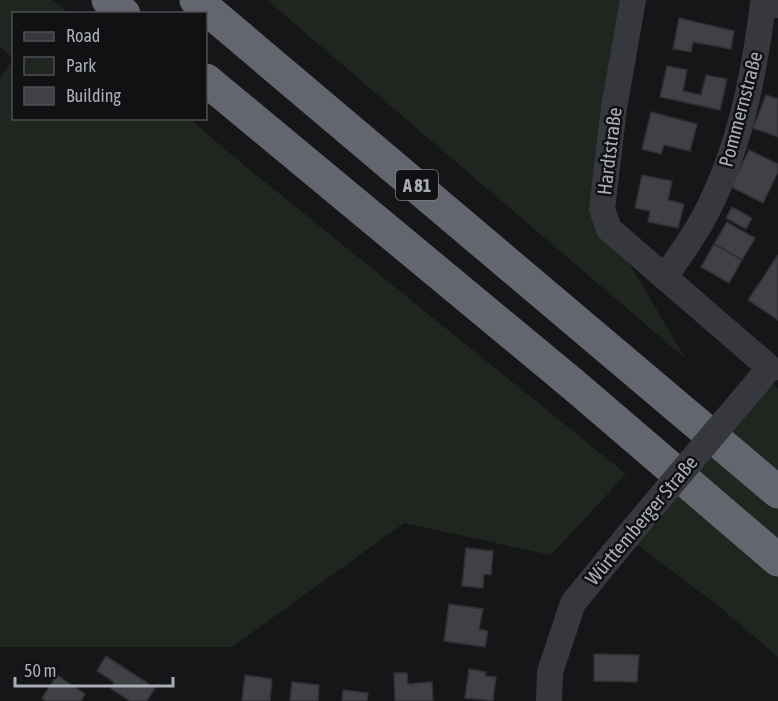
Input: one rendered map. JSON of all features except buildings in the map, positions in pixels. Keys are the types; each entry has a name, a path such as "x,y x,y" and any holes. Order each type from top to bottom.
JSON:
{"highway":[{"path":"108,0 122,12"},
{"name":"A 81","path":"196,0 778,492"},
{"name":"A 81","path":"207,81 575,386 778,560"}],"street":[{"name":"Hardtstraße","path":"633,0 614,108 602,209 609,229 665,277"},
{"name":"Pommernstraße","path":"665,277 703,219 733,151 756,62 761,3"},
{"path":"665,277 770,370"},
{"name":"Württemberger Straße","path":"549,701 550,672 573,603 770,370"}],"green space":[{"path":"0,0 52,0 68,12 12,12 12,57 0,47"},
{"path":"267,0 633,0 609,229 686,359"},
{"path":"12,61 12,120 191,120 626,474 551,555 404,523 232,647 0,647 0,78"},
{"path":"764,376 778,388 778,657 721,608 627,537"}]}
